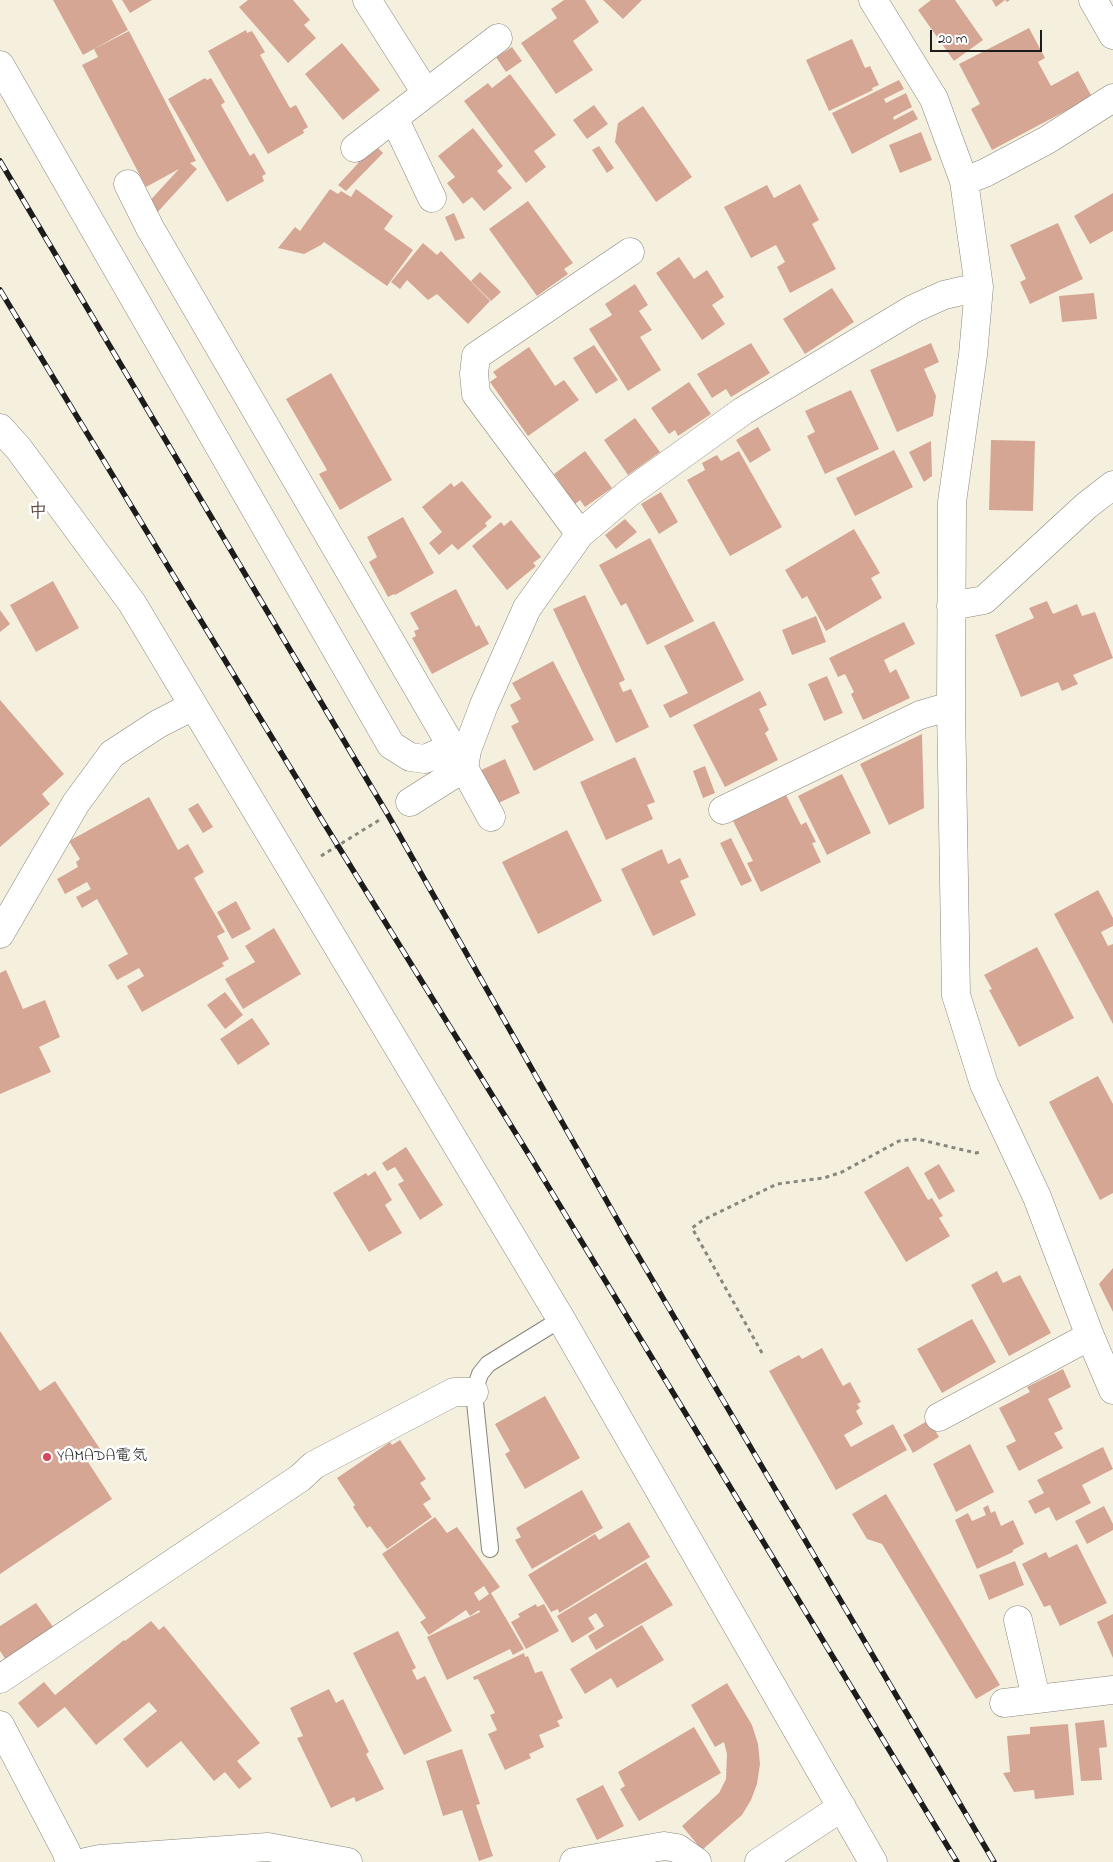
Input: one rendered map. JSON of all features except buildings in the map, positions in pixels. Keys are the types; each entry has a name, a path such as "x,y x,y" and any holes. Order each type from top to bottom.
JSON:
{"street":[{"path":"367,0 426,93"},
{"path":"873,0 934,99 964,181 979,287 973,355 952,502 951,706 956,995 984,1084 1036,1197 1113,1390"},
{"path":"1093,0 1113,35"},
{"path":"356,148 498,38"},
{"path":"0,65 391,745 410,757 425,759 461,755"},
{"path":"964,181 985,173 1047,140 1113,98"},
{"path":"394,118 432,198"},
{"path":"128,184 155,237 461,755 491,817"},
{"path":"580,534 476,394 474,374 476,356 630,252"},
{"path":"410,802 461,755 528,608 580,534 630,492 743,411 913,309 944,295 979,287"},
{"path":"0,428 19,448 132,603 561,1319 873,1862"},
{"path":"951,606 984,600 1086,506 1113,485"},
{"path":"0,934 76,803 112,754 158,724 193,706"},
{"path":"723,810 920,715 951,706"},
{"path":"939,1417 1090,1336"},
{"path":"0,1679 300,1478 314,1465 454,1392 474,1392"},
{"path":"1018,1620 1036,1698"},
{"path":"1004,1703 1113,1690"},
{"path":"0,1725 70,1862"},
{"path":"759,1862 842,1807"},
{"path":"574,1862 664,1846 677,1848 697,1862"},
{"path":"86,1862 100,1859 268,1847 348,1862"}],"lane":[{"path":"490,1549 474,1392 480,1374 488,1364 561,1319"}],"path":[{"path":"294,871 338,847 363,829 410,802"},
{"path":"762,1353 692,1228 703,1220 777,1184 824,1178 842,1172 899,1141 916,1139 976,1153 1011,1141"}],"railway":[{"path":"0,161 388,815 626,1235 994,1862"},
{"path":"0,290 322,820 531,1158 957,1862"}],"place":[{"name":"YAMADA電気","path":"47,1457"}],"district":[{"name":"中","path":"38,514"}]}
